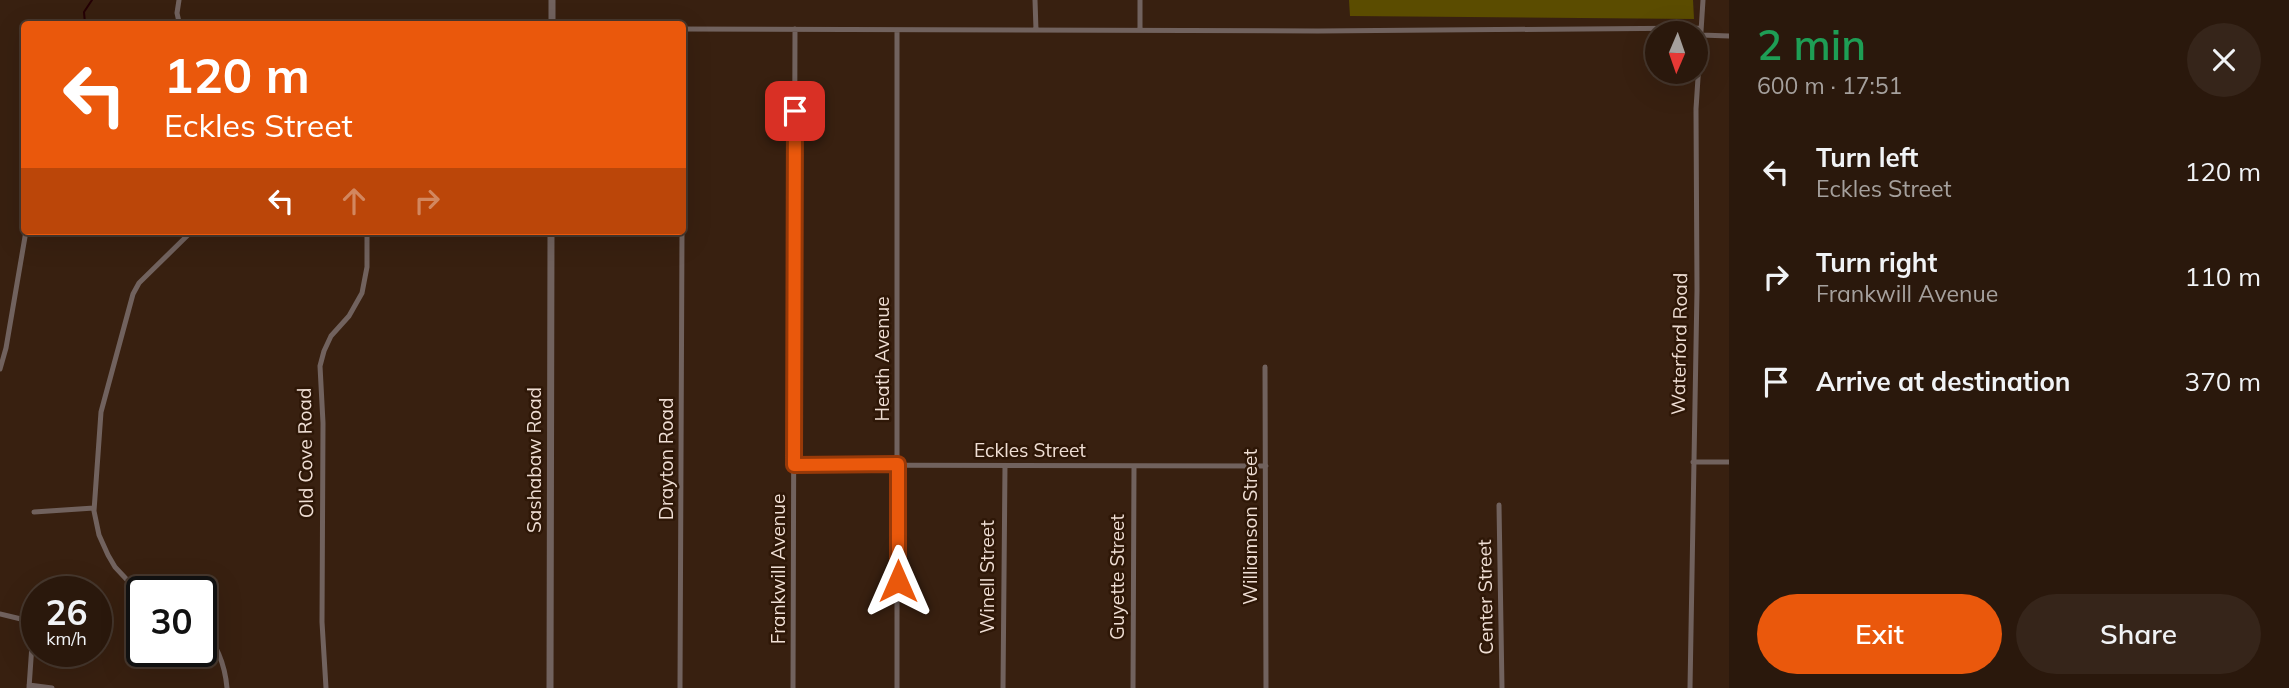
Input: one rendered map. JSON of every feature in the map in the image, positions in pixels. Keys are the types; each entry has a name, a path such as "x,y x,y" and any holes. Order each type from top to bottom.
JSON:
{"street":[{"path":"179,0 177,18 180,21"},
{"path":"552,0 552,21"},
{"path":"1035,0 1036,30"},
{"path":"1140,0 1140,30"},
{"name":"Waterford Road","path":"1702,21 1703,0"},
{"path":"686,29 1645,32"},
{"name":"Frankwill Avenue","path":"793,688 795,29"},
{"name":"Heath Avenue","path":"897,30 897,688"},
{"path":"1708,33 1729,36"},
{"name":"Waterford Road","path":"1690,688 1698,84"},
{"path":"0,369 25,235"},
{"path":"126,577 115,567 108,555 99,534 94,509 100,412 130,302 139,283 188,235"},
{"name":"Old Cove Road","path":"326,688 322,622 323,423 320,366 331,336 349,316 362,293 367,267 367,235"},
{"name":"Sashabaw Road","path":"550,688 551,235"},
{"name":"Drayton Road","path":"680,688 682,235"},
{"name":"Williamson Street","path":"1265,367 1266,688"},
{"path":"1693,461 1729,462"},
{"name":"Eckles Street","path":"794,465 1266,467"},
{"name":"Winell Street","path":"1003,688 1005,466"},
{"name":"Guyette Street","path":"1133,688 1134,466"},
{"name":"Center Street","path":"1499,505 1502,688"},
{"path":"34,512 94,509"},
{"path":"0,614 21,619 33,630 29,686 52,688"},
{"path":"217,650 226,672 227,688"}],"shaded area":[{"path":"1349,0 1693,0 1694,19 1350,16"}],"waterway":[{"path":"85,21 84,12 92,0"}],"route":[{"path":"795,111 794,465 898,464 898,581"}]}
